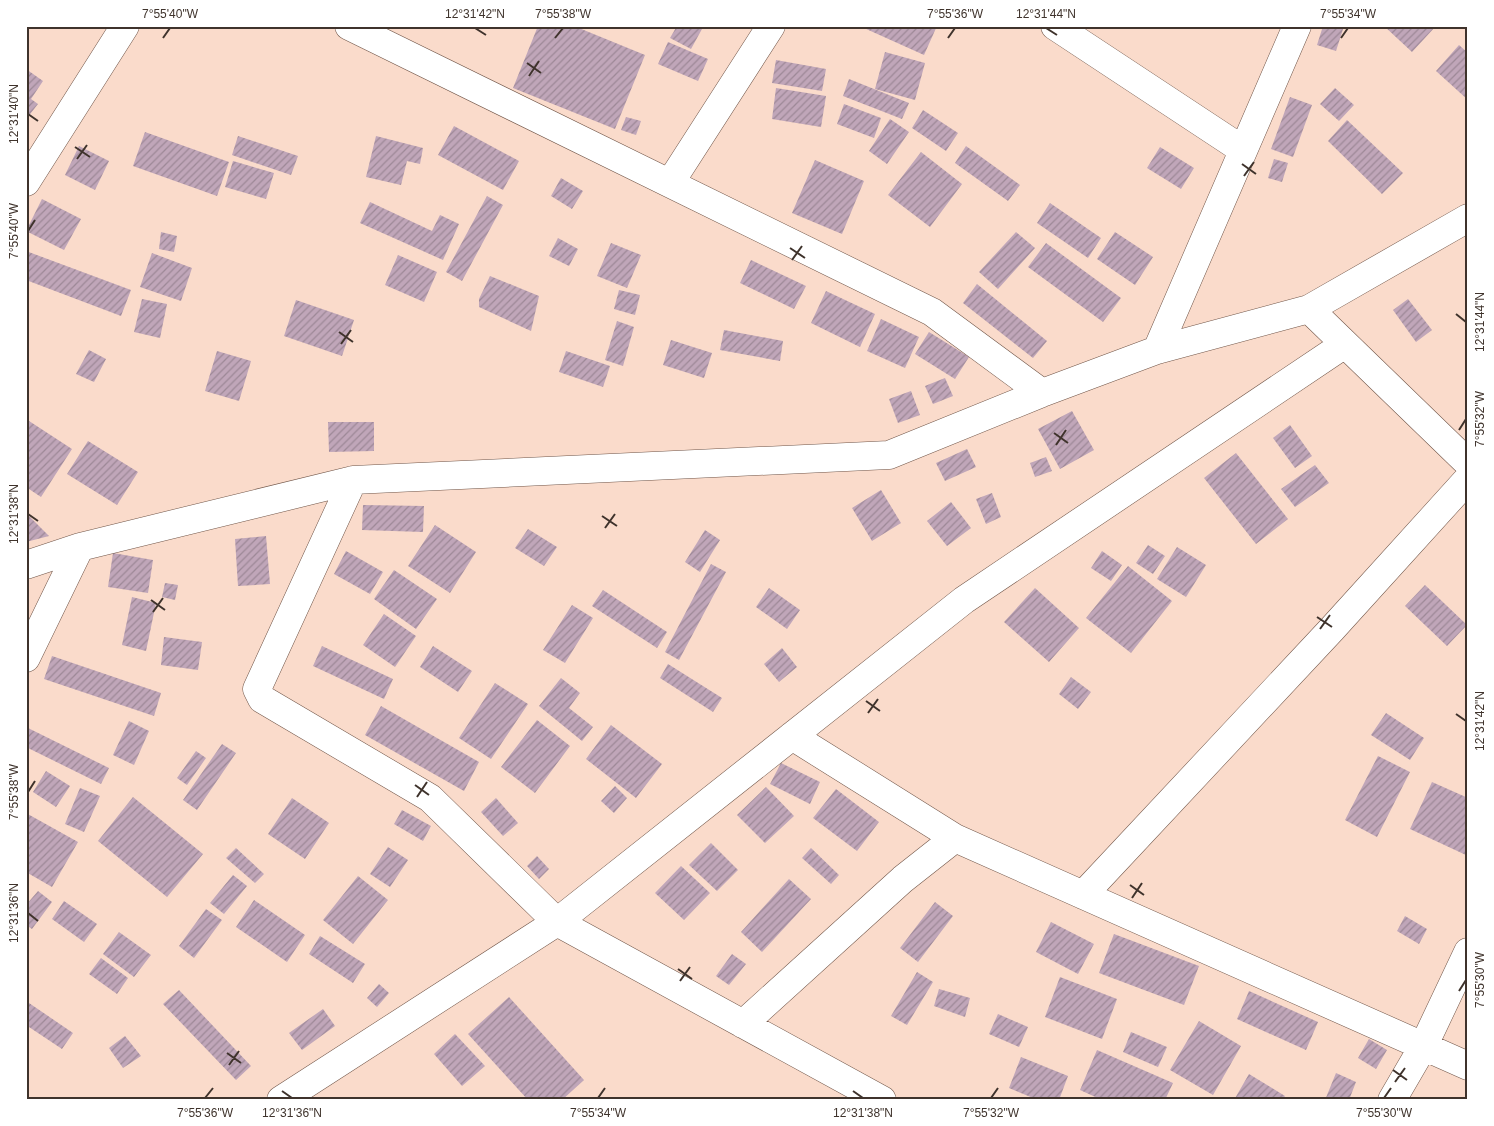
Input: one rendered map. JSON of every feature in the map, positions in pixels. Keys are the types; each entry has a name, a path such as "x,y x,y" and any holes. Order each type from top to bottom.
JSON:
{"street":[{"path":"26,182 125,26"},
{"path":"349,26 932,312 1042,393"},
{"path":"670,183 771,26"},
{"path":"1055,26 1243,150"},
{"path":"1157,350 1297,26"},
{"path":"26,565 80,548 353,480 889,455 1042,393 1157,350 1309,308 1468,218"},
{"path":"1309,308 1468,463"},
{"path":"281,1100 557,922 964,600 1345,344"},
{"path":"1082,895 1332,629 1468,479"},
{"path":"353,480 257,689 262,699 430,798 557,922 882,1100"},
{"path":"26,658 80,548"},
{"path":"792,736 954,838 1468,1066"},
{"path":"743,1024 904,879 954,838"},
{"path":"1392,1100 1424,1045 1468,952"}],"building":[{"path":"538,26 574,26 645,55 615,129 513,88"},
{"path":"677,26 697,26 702,29 691,49 670,38"},
{"path":"865,26 937,26 924,55 864,28"},
{"path":"1323,26 1344,26 1336,51 1317,45"},
{"path":"1384,26 1436,26 1412,52"},
{"path":"668,42 708,59 698,81 658,64"},
{"path":"1459,45 1468,53 1468,100 1436,71"},
{"path":"885,52 925,63 915,100 875,89"},
{"path":"776,60 826,69 822,91 772,83"},
{"path":"26,69 43,81 31,99 38,104 27,118"},
{"path":"849,79 909,103 902,119 843,96"},
{"path":"776,88 826,96 821,127 772,119"},
{"path":"1335,88 1354,105 1339,121 1320,104"},
{"path":"1290,97 1312,105 1293,157 1271,149"},
{"path":"844,104 881,118 874,138 837,124"},
{"path":"923,110 958,133 946,151 912,128"},
{"path":"626,117 641,121 636,135 621,130"},
{"path":"890,119 909,132 887,164 869,151"},
{"path":"1347,120 1403,173 1382,194 1328,141"},
{"path":"454,126 519,161 503,190 438,155"},
{"path":"145,132 229,162 217,196 133,166"},
{"path":"238,136 298,156 291,175 232,155"},
{"path":"376,136 423,148 420,164 407,161 401,185 366,177"},
{"path":"79,146 109,161 95,190 65,175"},
{"path":"966,146 1020,185 1008,201 955,163"},
{"path":"1160,147 1194,168 1181,189 1147,168"},
{"path":"921,152 962,184 930,227 888,195"},
{"path":"1274,159 1288,163 1282,182 1268,178"},
{"path":"815,160 864,181 842,234 792,213"},
{"path":"233,161 274,173 266,199 225,187"},
{"path":"561,178 583,191 572,209 551,196"},
{"path":"487,196 503,205 462,281 446,272"},
{"path":"42,199 81,219 64,250 26,231"},
{"path":"370,202 432,231 440,215 459,224 443,260 360,223"},
{"path":"1050,203 1101,238 1088,258 1037,223"},
{"path":"161,232 177,236 174,252 159,249"},
{"path":"1016,232 1035,248 998,289 979,272"},
{"path":"1115,232 1153,257 1135,285 1097,259"},
{"path":"558,238 578,249 569,266 549,256"},
{"path":"611,243 641,255 627,288 597,276"},
{"path":"1046,243 1121,298 1103,322 1028,267"},
{"path":"26,251 131,290 121,316 26,280"},
{"path":"152,253 192,268 181,301 140,287"},
{"path":"398,255 437,272 424,302 385,285"},
{"path":"751,260 806,286 794,309 740,283"},
{"path":"490,276 539,296 531,331 479,307 479,299"},
{"path":"977,284 1047,341 1033,358 963,303"},
{"path":"619,290 640,295 635,315 614,309"},
{"path":"826,291 875,314 860,347 811,323"},
{"path":"142,299 167,304 160,338 134,332"},
{"path":"1408,299 1432,330 1416,342 1393,310"},
{"path":"296,300 354,320 342,356 284,336"},
{"path":"881,319 919,337 905,368 867,351"},
{"path":"617,321 634,327 623,366 605,360"},
{"path":"724,330 783,341 780,361 720,350"},
{"path":"929,332 969,357 955,379 915,354"},
{"path":"671,340 712,353 704,378 663,365"},
{"path":"89,350 106,359 94,382 76,374"},
{"path":"217,351 251,361 239,401 205,391"},
{"path":"566,351 610,366 603,387 559,372"},
{"path":"945,378 953,396 933,404 925,386"},
{"path":"911,391 920,415 898,423 889,399"},
{"path":"1072,411 1094,450 1060,469 1038,429"},
{"path":"26,419 72,449 41,497 26,487"},
{"path":"328,422 374,422 374,451 329,452"},
{"path":"1290,425 1312,456 1295,468 1273,438"},
{"path":"88,441 138,472 117,505 67,474"},
{"path":"967,449 976,467 945,481 936,463"},
{"path":"1236,453 1288,519 1256,544 1204,478"},
{"path":"1046,457 1052,471 1035,477 1030,463"},
{"path":"1315,465 1329,483 1295,507 1281,489"},
{"path":"881,490 901,523 872,541 852,508"},
{"path":"992,493 1001,517 986,524 976,499"},
{"path":"951,502 971,528 947,546 927,521"},
{"path":"363,505 424,506 423,532 362,530"},
{"path":"26,513 49,536 26,542"},
{"path":"435,525 476,552 450,593 408,566"},
{"path":"528,529 557,547 544,566 515,548"},
{"path":"705,530 720,540 700,572 685,562"},
{"path":"266,536 270,584 238,586 235,539"},
{"path":"1148,545 1165,556 1153,574 1136,563"},
{"path":"1177,547 1206,565 1186,597 1157,579"},
{"path":"346,551 383,572 370,594 334,574"},
{"path":"1102,551 1122,565 1111,581 1091,568"},
{"path":"113,553 153,560 148,593 108,587"},
{"path":"711,564 726,572 679,660 665,652"},
{"path":"1128,566 1172,601 1131,653 1086,618"},
{"path":"394,570 437,599 416,629 374,599"},
{"path":"165,583 178,585 175,600 162,597"},
{"path":"1425,585 1467,625 1447,646 1405,606"},
{"path":"769,588 800,610 787,629 756,607"},
{"path":"1035,588 1079,628 1049,662 1004,622"},
{"path":"603,590 667,632 657,648 592,606"},
{"path":"132,597 156,603 146,651 122,645"},
{"path":"572,605 593,618 565,663 543,650"},
{"path":"384,614 416,636 395,667 363,645"},
{"path":"164,637 202,642 198,670 161,665"},
{"path":"322,646 393,679 384,699 313,666"},
{"path":"433,646 472,671 458,692 420,667"},
{"path":"782,648 797,667 779,682 764,664"},
{"path":"52,656 161,693 154,716 44,679"},
{"path":"668,664 722,698 713,712 660,678"},
{"path":"1071,677 1091,692 1078,709 1059,694"},
{"path":"561,678 580,693 569,708 593,727 582,741 539,706"},
{"path":"495,683 528,704 491,759 459,738"},
{"path":"381,706 479,762 464,791 365,735"},
{"path":"1386,713 1424,738 1410,760 1371,735"},
{"path":"537,720 570,746 535,793 501,767"},
{"path":"129,721 149,731 134,765 113,755"},
{"path":"611,725 662,764 636,798 586,759"},
{"path":"26,727 109,768 101,784 26,747"},
{"path":"222,744 236,753 197,810 183,800"},
{"path":"196,751 206,758 187,785 177,778"},
{"path":"1378,756 1410,772 1377,837 1345,820"},
{"path":"781,763 820,782 810,804 770,784"},
{"path":"46,771 70,786 56,807 33,792"},
{"path":"1432,782 1468,798 1468,856 1410,829"},
{"path":"615,786 627,798 614,813 601,801"},
{"path":"766,787 794,816 765,843 737,815"},
{"path":"80,788 100,796 84,832 65,824"},
{"path":"836,789 879,822 857,851 813,818"},
{"path":"133,797 203,854 167,897 98,841"},
{"path":"292,798 329,823 305,859 268,834"},
{"path":"496,798 518,823 503,836 481,812"},
{"path":"402,810 431,826 423,841 394,824"},
{"path":"26,813 78,842 52,887 26,872"},
{"path":"711,843 738,870 717,891 689,865"},
{"path":"388,847 408,860 390,887 370,874"},
{"path":"236,848 264,874 255,883 226,858"},
{"path":"811,848 839,875 831,884 802,858"},
{"path":"537,856 549,869 539,879 527,866"},
{"path":"681,866 710,893 684,920 655,893"},
{"path":"233,875 247,886 224,914 210,903"},
{"path":"358,876 388,900 353,944 323,920"},
{"path":"789,879 811,899 762,952 741,932"},
{"path":"38,891 52,902 32,929 26,925 26,905"},
{"path":"254,900 305,935 287,962 236,927"},
{"path":"64,901 97,924 84,942 52,919"},
{"path":"935,902 953,916 918,962 900,948"},
{"path":"206,909 222,920 194,958 179,946"},
{"path":"1405,916 1427,929 1419,944 1397,931"},
{"path":"1051,922 1094,944 1078,974 1036,952"},
{"path":"119,932 151,955 134,977 103,954"},
{"path":"1114,934 1199,966 1184,1005 1099,973"},
{"path":"320,936 365,964 353,983 309,954"},
{"path":"732,954 746,964 729,985 716,976"},
{"path":"101,958 128,978 117,994 89,974"},
{"path":"917,972 933,982 907,1025 891,1016"},
{"path":"1060,977 1117,999 1102,1039 1045,1017"},
{"path":"379,984 389,993 377,1007 367,998"},
{"path":"939,989 970,998 965,1017 934,1006"},
{"path":"179,990 251,1066 236,1080 163,1004"},
{"path":"1249,991 1318,1022 1306,1050 1237,1019"},
{"path":"509,997 584,1080 562,1100 528,1100 468,1034"},
{"path":"29,1003 73,1033 62,1049 26,1025 26,1007"},
{"path":"323,1009 335,1026 302,1050 289,1033"},
{"path":"998,1014 1028,1027 1019,1047 989,1034"},
{"path":"1199,1021 1241,1046 1213,1095 1170,1070"},
{"path":"1131,1032 1167,1047 1158,1067 1123,1052"},
{"path":"455,1034 485,1066 462,1086 434,1054"},
{"path":"125,1036 141,1056 123,1068 109,1048"},
{"path":"1369,1039 1387,1050 1376,1069 1358,1058"},
{"path":"1097,1050 1173,1083 1165,1100 1102,1100 1080,1090"},
{"path":"1021,1057 1068,1076 1059,1100 1038,1100 1009,1088"},
{"path":"1336,1073 1356,1082 1349,1100 1325,1100"},
{"path":"1249,1074 1285,1096 1282,1100 1234,1100"}]}
